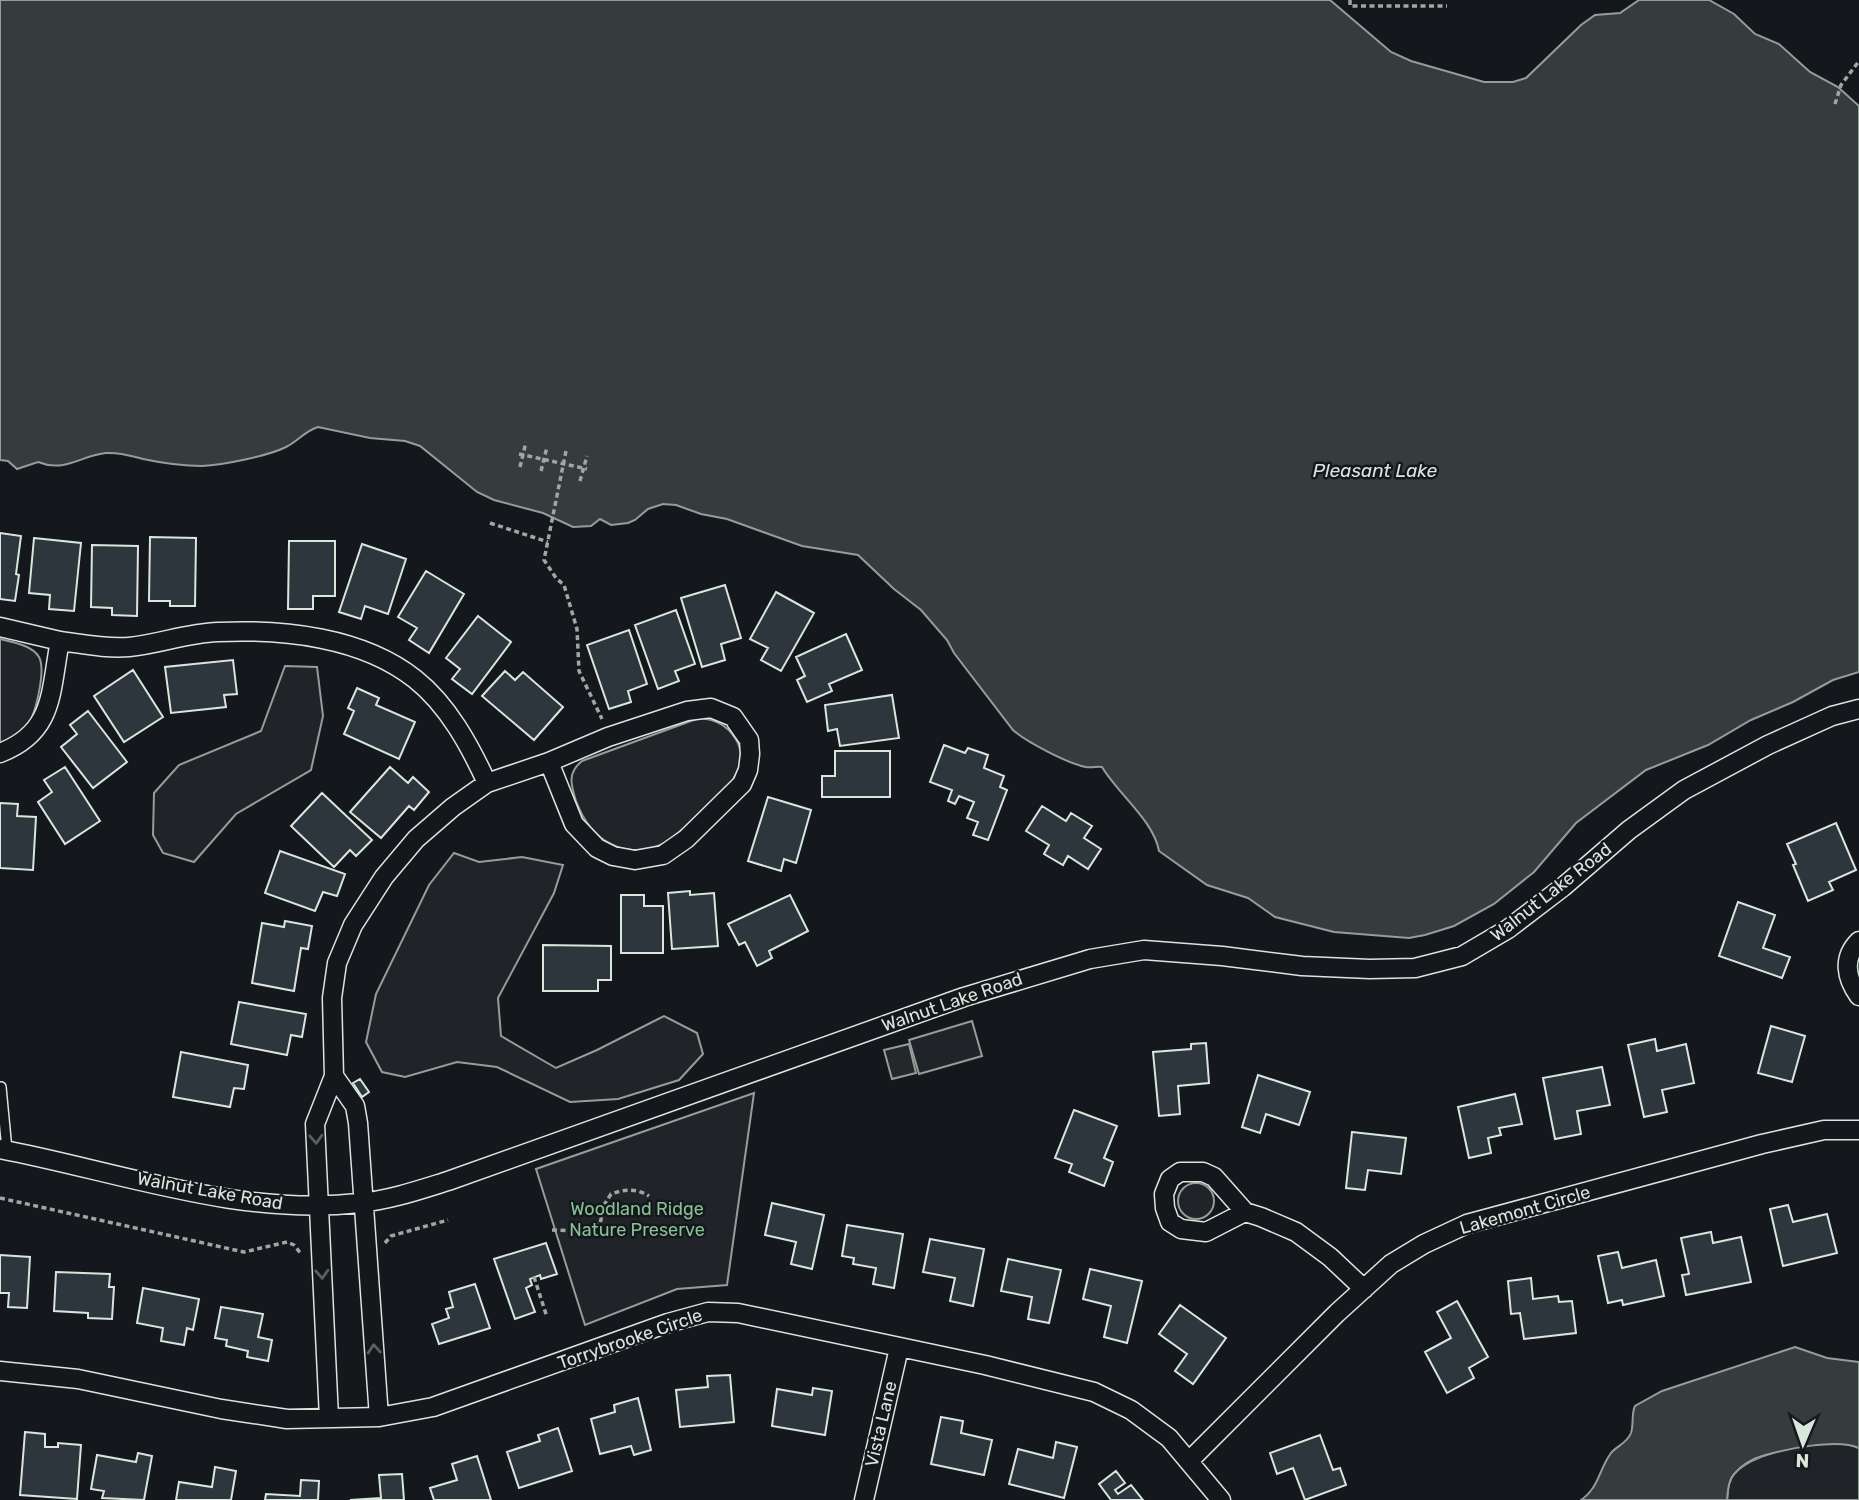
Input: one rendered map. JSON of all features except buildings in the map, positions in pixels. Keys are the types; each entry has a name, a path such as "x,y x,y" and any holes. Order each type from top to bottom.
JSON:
{"street":[{"path":"0,627 94,646 129,647 183,635 218,632 281,633 335,640 383,661 415,679 448,714 471,747 487,783"},
{"path":"0,753 27,739 35,732 46,714 60,641"},
{"path":"329,1418 315,1124 334,1076 332,998 337,963 353,925 384,877 416,839 453,807 487,783 549,762 608,737 687,711 711,708 733,717 749,740 748,770 742,784 727,801 686,839 663,855 635,860 613,856 597,848 580,831 567,809 549,762"},
{"name":"Walnut Lake Road","path":"4,1150 245,1201 289,1206 363,1203 448,1181 964,997 1090,959 1144,950 1303,965 1370,969 1415,968 1462,956 1508,929 1563,887 1629,830 1684,790 1768,745 1832,716 1859,709"},
{"path":"1859,942 1849,954 1847,962 1848,978 1859,996"},
{"path":"334,1076 355,1106 358,1123 379,1417"},
{"name":"Lakemont Circle","path":"1189,1461 1364,1289 1391,1265 1424,1244 1467,1224 1762,1144 1825,1130 1859,1130"},
{"path":"1245,1212 1206,1232 1181,1229 1170,1222 1164,1194 1170,1179 1180,1172 1203,1172 1214,1178 1245,1212 1296,1232 1364,1289"},
{"name":"Torrybrooke Circle","path":"0,1371 78,1379 222,1409 287,1419 379,1417 433,1407 668,1323 708,1312 738,1313 985,1365 1094,1392 1131,1410 1169,1438 1221,1500"},
{"name":"Vista Lane","path":"864,1500 899,1348"}],"lane":[{"path":"1,1087 4,1150"}],"path":[{"path":"1350,0 1350,6 1447,6"},
{"path":"1835,104 1841,85 1859,61"},
{"path":"520,467 526,442"},
{"path":"541,471 547,447"},
{"path":"566,451 544,560 564,585 577,629 579,671 600,713 608,737"},
{"path":"521,454 585,469"},
{"path":"580,481 587,456"},
{"path":"490,523 548,542"},
{"path":"552,1230 576,1231 600,1224 604,1205 611,1194 625,1189 641,1191 649,1196"},
{"path":"0,1198 244,1252 287,1242 294,1245 304,1258 322,1258"},
{"path":"367,1251 381,1248 391,1236 447,1220"},
{"path":"534,1277 548,1317"}],"green space":[{"path":"0,639 36,653 41,663 41,681 37,702 27,726 19,734 0,743"},
{"path":"285,666 317,667 323,716 311,770 236,814 194,862 163,853 153,835 154,793 179,765 261,731"},
{"path":"699,718 724,726 735,738 741,752 739,767 732,782 706,809 667,842 637,850 624,849 600,837 582,815 576,801 572,775 577,766 582,761"},
{"path":"454,853 479,862 522,857 563,865 554,893 498,998 501,1036 556,1068 664,1016 697,1033 703,1054 679,1080 618,1099 570,1102 497,1067 457,1062 405,1077 382,1072 366,1042 376,994 429,885"},
{"path":"972,1021 982,1056 919,1074 909,1040"},
{"name":"Woodland Ridge Nature Preserve","path":"754,1093 727,1285 677,1289 585,1325 536,1169"},
{"path":"1196,1183 1209,1188 1214,1201 1209,1214 1196,1219 1183,1214 1178,1201 1183,1188"},
{"path":"1843,1442 1859,1448 1859,1500 1727,1500 1734,1474 1755,1459 1801,1446"}],"shaded area":[{"path":"909,1044 916,1073 892,1079 884,1050"}],"water":[{"name":"Pleasant Lake","path":"0,0 1330,0 1391,52 1411,61 1484,82 1513,82 1526,78 1595,15 1620,13 1639,0 1709,0 1734,14 1755,34 1779,44 1810,72 1838,87 1859,106 1859,672 1833,680 1793,702 1751,720 1708,745 1646,770 1576,823 1534,872 1494,904 1454,926 1409,938 1334,932 1275,917 1248,898 1207,885 1159,851 1143,818 1102,767 1086,767 1069,762 1013,730 947,640 921,610 858,555 802,546 727,519 676,505 663,504 648,509 628,523 611,525 600,519 591,526 573,527 543,513 494,500 477,492 420,446 405,441 370,438 318,427 278,450 221,464 180,465 111,453 97,454 65,465 38,462 17,469 8,461 0,460"},
{"path":"1795,1347 1827,1358 1859,1362 1859,1448 1825,1444 1758,1457 1734,1474 1729,1483 1727,1500 1581,1500 1592,1490 1611,1453 1629,1436 1635,1406 1662,1391"}]}
